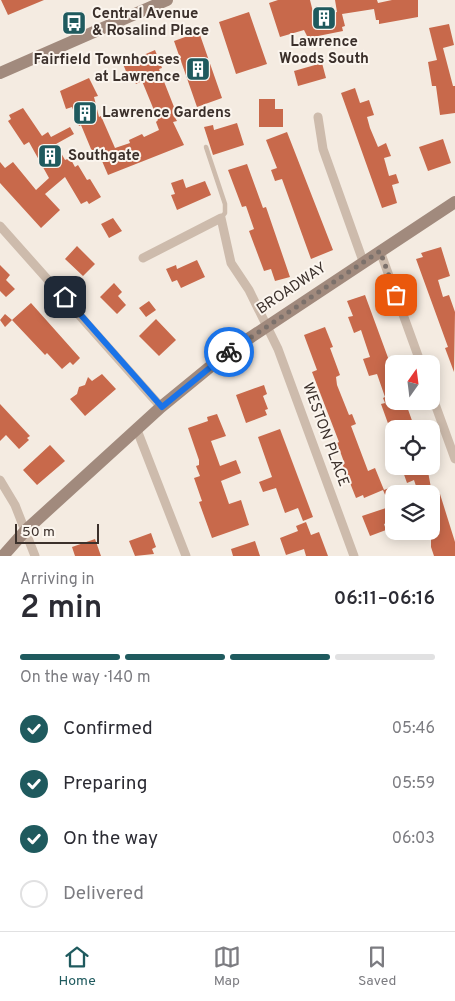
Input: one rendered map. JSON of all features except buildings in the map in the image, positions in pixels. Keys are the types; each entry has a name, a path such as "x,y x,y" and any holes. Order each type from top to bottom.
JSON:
{"main road":[{"path":"0,73 167,0"},
{"name":"BROADWAY","path":"2,556 26,530 162,407 227,353 363,261 455,202"}],"street":[{"path":"318,117 323,149 363,261"},
{"path":"142,258 221,218"},
{"name":"WESTON PLACE","path":"221,218 231,263 249,290 278,350 354,556"},
{"path":"0,226 162,407"},
{"path":"380,251 418,355"},
{"path":"437,410 455,459"},
{"path":"137,430 186,556"},
{"path":"0,480 15,505 35,556"}],"lane":[{"path":"206,147 225,204 225,213 221,218"}],"way so far":[{"path":"229,352 265,326 380,251 396,295"}],"place":[{"name":"Lawrence Woods South","path":"324,18"},
{"name":"Central Avenue & Rosalind Place","path":"74,23"},
{"name":"Fairfield Townhouses at Lawrence","path":"198,69"},
{"name":"Lawrence Gardens","path":"85,113"},
{"name":"Southgate","path":"50,156"}],"route":[{"path":"65,297 162,407 229,352"}]}
